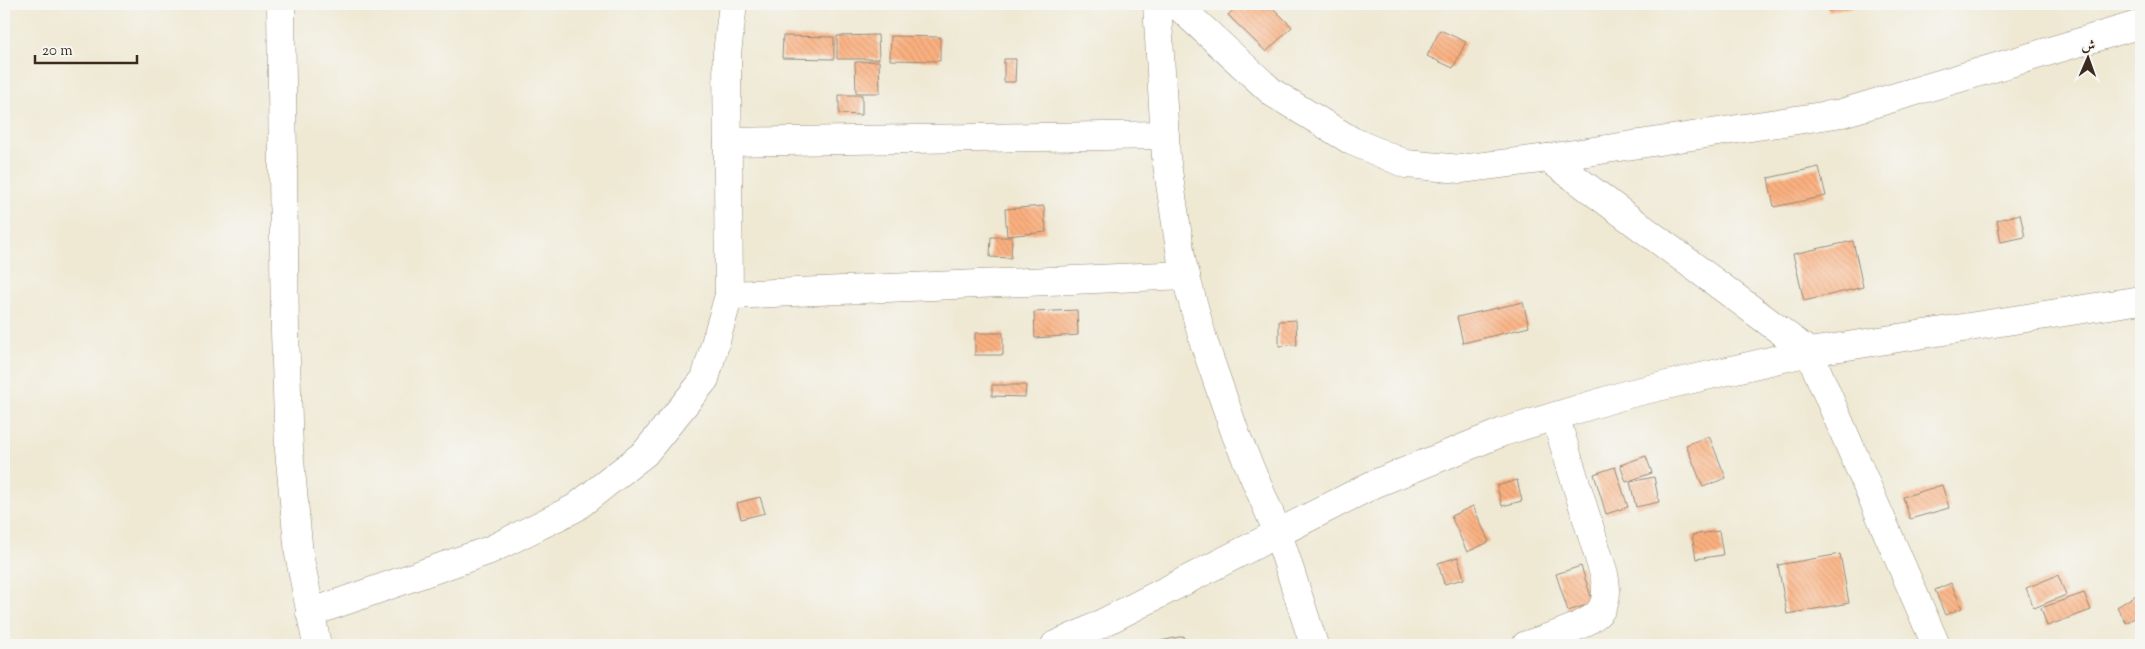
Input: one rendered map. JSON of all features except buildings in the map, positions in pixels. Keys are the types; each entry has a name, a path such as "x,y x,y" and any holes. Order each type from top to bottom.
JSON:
{"street":[{"path":"281,4 285,332 289,450 299,554 317,645"},
{"path":"310,613 490,550 575,508 645,453 705,379 729,295 726,53 733,4"},
{"path":"1157,4 1168,167 1186,275 1204,343 1236,435 1278,533 1314,645"},
{"path":"1176,4 1273,93 1352,141 1406,164 1461,169 1548,158 1842,113 2141,24"},
{"path":"728,142 1165,135"},
{"path":"1548,158 1809,352 1936,645"},
{"path":"729,295 1186,275"},
{"path":"1056,645 1087,631 1374,484 1503,432 1628,394 1809,352 2141,300"},
{"path":"1526,645 1572,638 1602,609 1607,592 1604,574 1555,416"}]}
